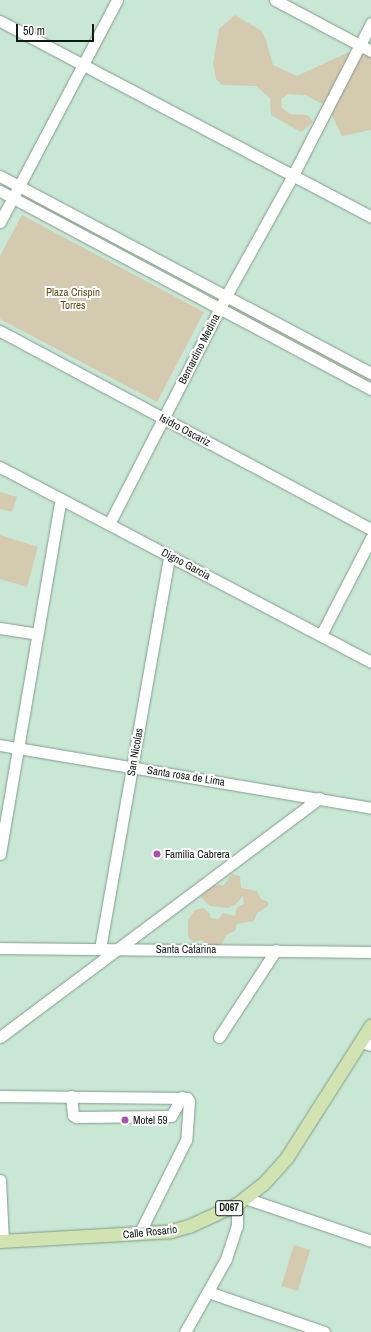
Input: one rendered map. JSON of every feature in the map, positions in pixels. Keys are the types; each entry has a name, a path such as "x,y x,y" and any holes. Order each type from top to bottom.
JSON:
{"main road":[{"name":"Calle Rosario","path":"1,1241 138,1234 189,1226 241,1201 262,1184 287,1157 366,1044 371,1025"}],"street":[{"path":"0,222 116,0"},
{"path":"275,0 371,51"},
{"path":"0,21 371,216"},
{"name":"Bernardino Medina","path":"109,524 226,296 293,175 371,23"},
{"path":"0,176 371,373"},
{"path":"0,191 371,389"},
{"name":"Isidro Oscariz","path":"0,331 371,528"},
{"name":"Digno Garcia","path":"0,467 371,662"},
{"path":"0,854 36,634 61,499"},
{"path":"321,635 371,538"},
{"name":"San Nicolas","path":"100,949 169,556"},
{"path":"0,628 36,634"},
{"name":"Santa rosa de Lima","path":"0,745 371,808"},
{"path":"0,1036 319,798"},
{"name":"Santa Catarina","path":"0,948 371,952"},
{"path":"219,1037 276,950"},
{"path":"0,1096 182,1097 189,1101 186,1140 138,1234"},
{"path":"71,1096 73,1115 76,1117 170,1116 182,1097"},
{"path":"0,1180 1,1241"},
{"path":"185,1332 208,1292 234,1238 241,1201 371,1241"},
{"path":"208,1292 303,1329 324,1332"}],"green space":[{"path":"235,15 260,30 265,37 273,65 297,76 349,52 371,56 371,130 342,136 328,107 305,95 288,94 281,99 282,108 290,114 308,115 313,122 301,132 271,115 270,98 256,86 222,85 216,79 213,63 219,29"},
{"path":"25,195 213,295 25,198"},
{"name":"Plaza Crispín Torres","path":"22,215 204,312 157,402 0,319 0,256"},
{"path":"231,304 371,378 369,381 230,307"},
{"path":"0,492 17,497 12,512 0,509"},
{"path":"0,535 38,547 27,587 0,579"},
{"path":"232,874 240,876 241,888 257,891 261,899 268,902 268,906 257,913 254,921 237,924 235,931 228,934 219,947 208,947 202,940 193,942 188,937 188,920 195,910 204,908 210,914 210,918 218,919 223,913 235,916 237,907 244,904 243,896 235,905 228,908 210,906 201,897 202,892 212,885 224,885"},
{"path":"294,1245 310,1250 298,1291 281,1286"}],"place":[{"name":"Familia Cabrera","path":"157,854"},
{"name":"Motel 59","path":"125,1120"}]}
